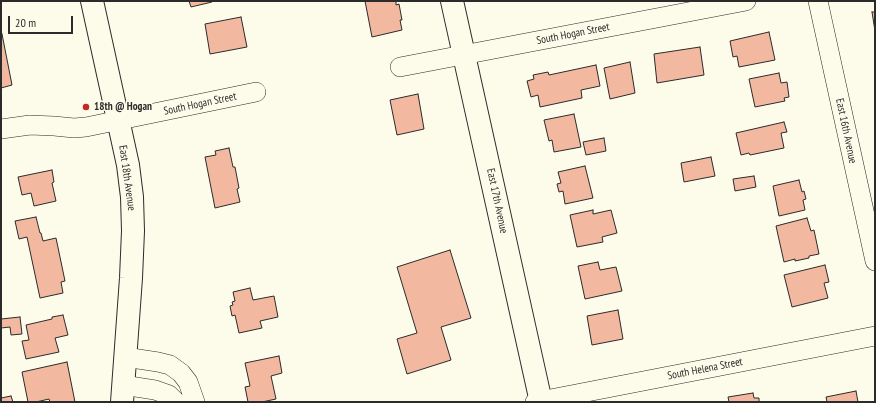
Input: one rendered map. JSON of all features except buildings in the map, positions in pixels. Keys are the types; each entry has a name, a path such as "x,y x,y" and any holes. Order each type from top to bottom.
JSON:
{"street":[{"name":"East 18th Avenue","path":"92,1 128,165 132,197 133,231 122,394 155,390 169,395 176,402"},
{"name":"East 17th Avenue","path":"452,1 539,402"},
{"name":"South Hogan Street","path":"400,67 746,1"},
{"name":"East 16th Avenue","path":"818,1 875,261"},
{"name":"South Hogan Street","path":"1,129 30,125 74,128 256,92"},
{"name":"South Helena Street","path":"539,402 875,336"},
{"path":"125,357 170,365 181,373 188,382 196,402"}],"place":[{"name":"18th @ Hogan","path":"86,107"}]}
